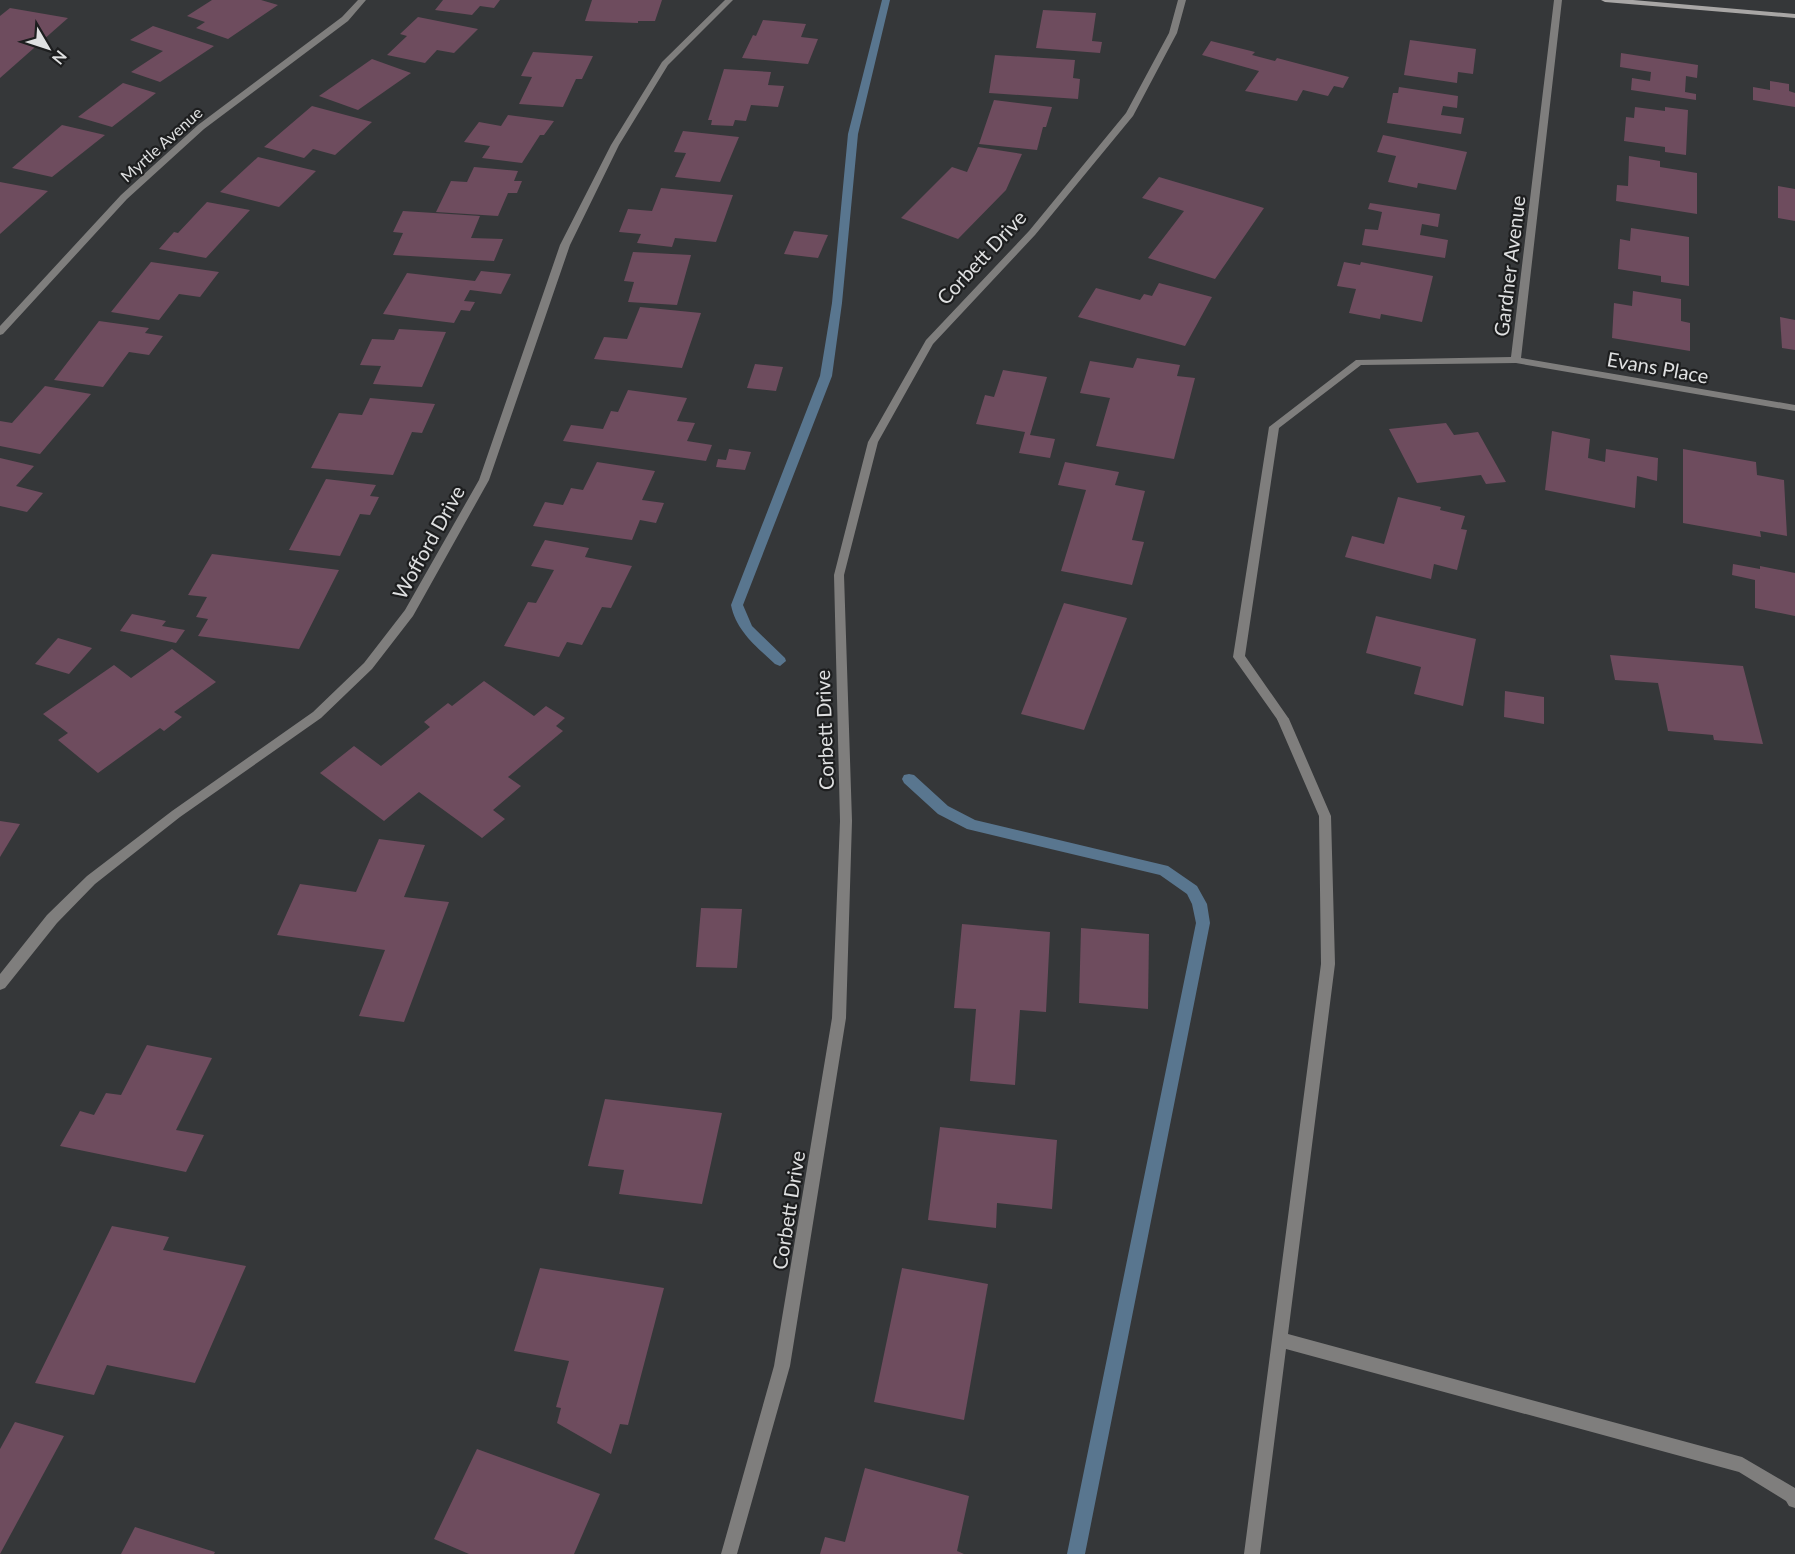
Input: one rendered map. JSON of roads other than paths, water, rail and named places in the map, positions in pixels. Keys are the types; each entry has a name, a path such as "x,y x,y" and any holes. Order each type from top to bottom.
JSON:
{"street":[{"name":"Myrtle Avenue","path":"0,332 124,197 201,127 345,19 362,0"},
{"name":"Wofford Drive","path":"0,984 52,919 92,880 176,814 317,715 368,666 409,613 484,480 565,245 615,145 665,64 729,0"},
{"name":"Corbett Drive","path":"729,1554 782,1366 839,1018 846,821 839,575 873,442 928,342 1032,233 1130,114 1173,33 1182,0"},
{"name":"Gardner Avenue","path":"1252,1554 1328,964 1325,816 1283,719 1239,657 1274,427 1359,362 1516,360 1558,0"},
{"path":"1605,0 1795,16"},
{"name":"Evans Place","path":"1516,360 1795,408"},
{"path":"1281,1340 1742,1465 1792,1495 1795,1500"}],"waterway":[{"path":"780,661 747,629 742,622 737,605 826,376 837,303 853,134 886,0"},
{"path":"909,779 943,810 972,825 1163,870 1192,890 1202,913 1203,923 1076,1554"}]}
